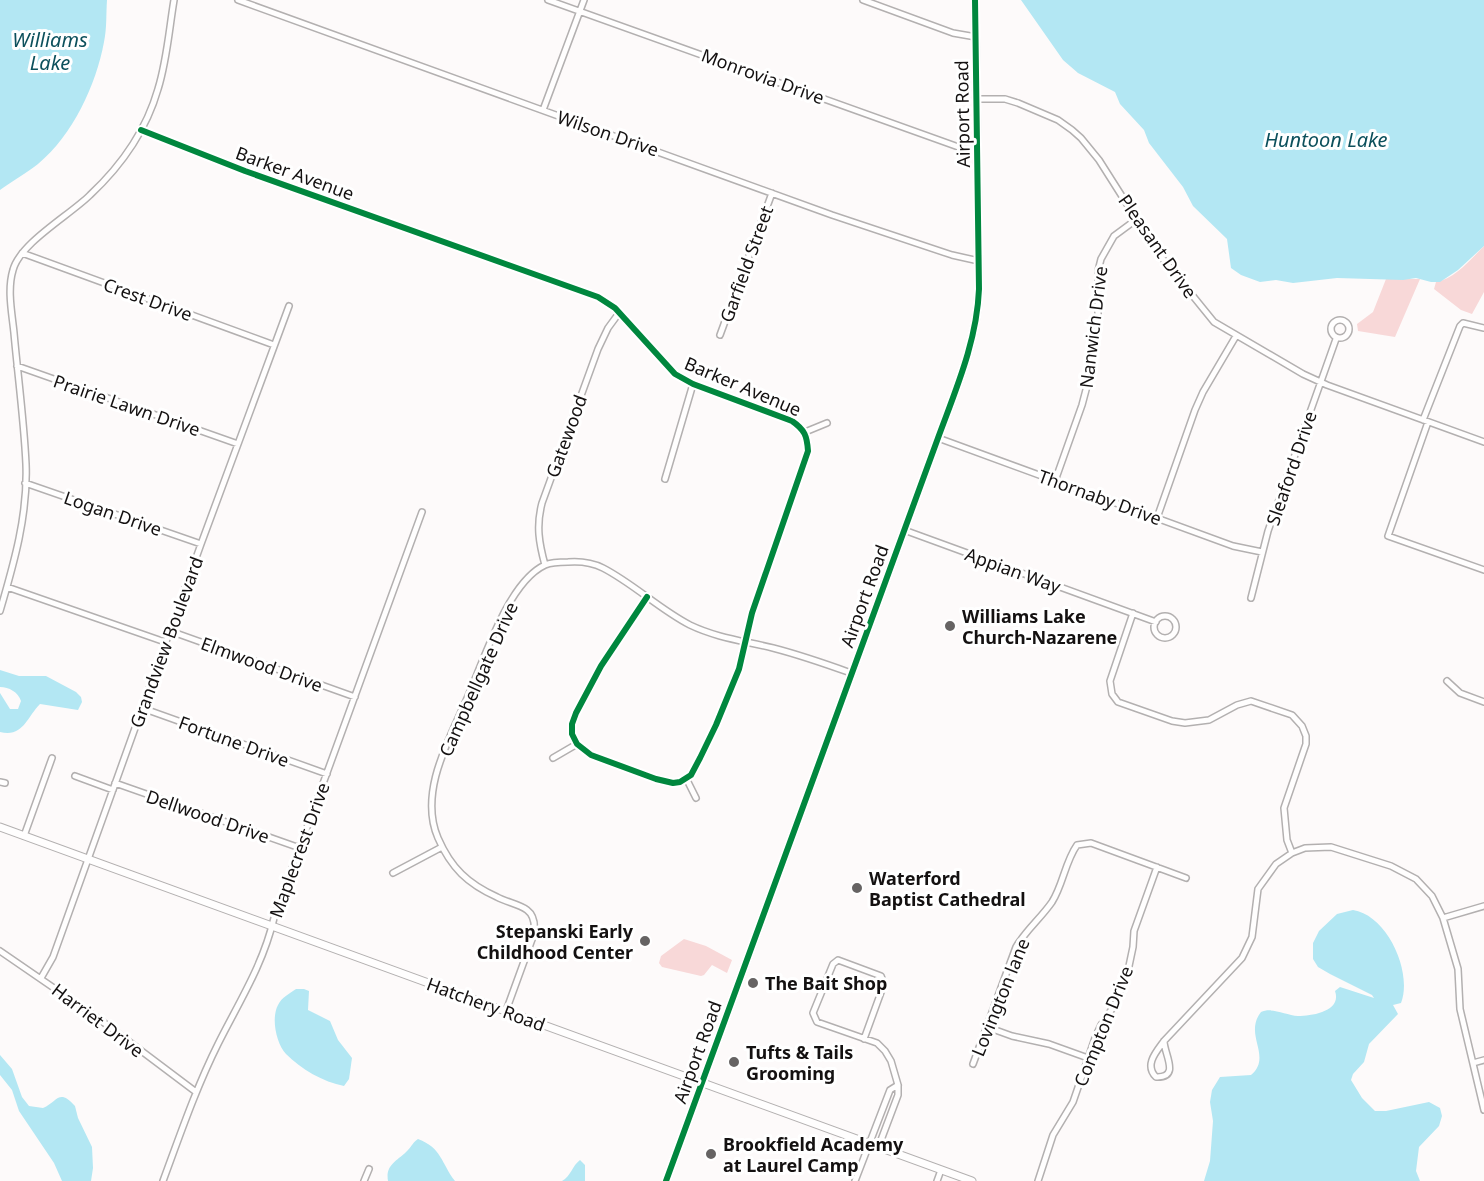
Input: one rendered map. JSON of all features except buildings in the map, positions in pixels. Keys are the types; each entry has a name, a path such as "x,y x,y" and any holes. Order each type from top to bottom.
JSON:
{"street":[{"path":"0,611 19,546 24,510 26,466 11,283 14,267 22,253 90,196 117,166 141,130 150,114 159,88 174,0"},
{"name":"Wilson Drive","path":"238,0 772,193 951,255 979,261"},
{"name":"Monrovia Drive","path":"548,0 977,151"},
{"path":"543,110 584,0"},
{"path":"863,0 953,33 976,37"},
{"name":"Airport Road","path":"666,1181 974,334 978,304 979,261 975,0"},
{"name":"Pleasant Drive","path":"977,99 1005,99 1018,103 1058,120 1082,138 1099,160 1158,252 1214,322 1302,374 1484,442"},
{"name":"Barker Avenue","path":"141,130 312,195 598,297 615,308 675,374 693,384 792,421 805,432 808,451 752,613 739,669 716,725 691,775 686,778"},
{"name":"Garfield Street","path":"720,335 772,193"},
{"name":"Nanwich Drive","path":"1055,481 1082,405 1092,367 1098,318 1098,271 1101,259 1114,236 1137,219"},
{"name":"Crest Drive","path":"22,253 274,345"},
{"name":"Grandview Boulevard","path":"41,978 53,957 165,642 289,306"},
{"name":"Gatewood","path":"545,566 538,541 537,521 542,503 598,349 608,328 619,313"},
{"path":"1484,328 1463,322 1460,326 1425,421 1388,536 1484,570"},
{"path":"1157,518 1203,392 1236,336"},
{"name":"Sleaford Drive","path":"1251,598 1262,552 1336,339"},
{"name":"Prairie Lawn Drive","path":"17,366 238,444"},
{"path":"665,479 693,384"},
{"path":"805,432 827,423"},
{"name":"Thornaby Drive","path":"938,438 1233,546 1262,552"},
{"name":"Logan Drive","path":"25,483 201,544"},
{"name":"Maplecrest Drive","path":"163,1181 195,1092 260,963 422,512"},
{"name":"Appian Way","path":"904,530 1156,622"},
{"name":"Campbellgate Drive","path":"506,1011 534,934 533,918 527,910 496,897 463,876 450,864 434,827 431,801 441,762 508,604 525,580 545,566 558,562 592,563 690,625 712,634 784,651 851,674"},
{"path":"7,587 165,642"},
{"path":"647,597 601,666 576,713 572,724 572,734 577,744 591,755 656,779 673,783 686,778 696,798"},
{"path":"1133,613 1110,681 1112,694 1118,702 1172,721 1185,723 1209,720 1251,701 1292,715 1302,726 1306,744 1284,808 1287,840 1292,853"},
{"name":"Appian Way","path":"1161,617 1170,617 1175,622 1175,632 1170,636 1160,636 1155,628 1156,622 1161,617"},
{"name":"Elmwood Drive","path":"170,631 355,697"},
{"path":"1447,681 1460,693 1484,702"},
{"name":"Fortune Drive","path":"142,708 327,774"},
{"path":"553,758 577,744"},
{"path":"24,836 52,758"},
{"name":"Dellwood Drive","path":"75,776 114,786 300,848"},
{"name":"Hatchery Road","path":"0,828 972,1181"},
{"name":"Lovington lane","path":"973,1065 1016,947 1024,933 1053,900 1070,856 1077,845 1091,843 1186,878"},
{"path":"393,873 442,847"},
{"path":"1164,1041 1171,1067 1168,1074 1156,1077 1151,1072 1150,1065 1164,1041 1242,957 1252,937 1258,889 1276,864 1292,853 1305,848 1331,847 1390,866 1416,879 1432,896 1443,918 1458,969 1460,1009 1484,1110"},
{"name":"Compton Drive","path":"1038,1181 1053,1135 1073,1102 1101,1025 1116,1004 1129,966 1134,931 1157,867"},
{"path":"1443,918 1484,906"},
{"name":"Harriet Drive","path":"0,951 41,978 195,1092"},
{"path":"864,1039 884,984 881,976 838,960 833,964 813,1013 817,1022 864,1039 877,1043 891,1061 898,1085 898,1095 878,1148"},
{"path":"987,1026 1012,1036 1048,1044 1088,1058"},
{"path":"1473,1063 1484,1060"},
{"path":"855,1181 890,1090 898,1085"},
{"path":"364,1181 369,1169"},
{"path":"937,1181 941,1170"}],"shaded area":[{"path":"1484,246 1484,292 1472,314 1461,310 1434,289 1436,282 1456,273"},
{"path":"1386,279 1420,279 1395,337 1358,331 1357,324 1373,312"},
{"path":"684,939 706,946 732,960 727,973 712,965 701,976 662,967 659,963 661,956"}],"water":[{"name":"Williams Lake","path":"0,0 107,0 106,32 100,58 89,92 72,124 51,152 34,167 0,190"},
{"name":"Huntoon Lake","path":"1021,0 1484,0 1484,246 1458,270 1440,282 1416,278 1403,280 1337,278 1293,283 1276,280 1260,282 1241,275 1231,268 1227,239 1193,206 1183,187 1149,143 1144,130 1120,104 1115,92 1078,73 1063,60"},
{"path":"0,670 19,676 46,676 76,692 82,702 78,710 40,704 19,729 8,733 0,732 0,693 10,709 18,709 21,701 13,691 0,687"},
{"path":"1353,910 1377,922 1386,933 1400,961 1404,990 1401,1003 1393,1005 1398,1014 1369,1044 1364,1062 1353,1074 1351,1080 1362,1098 1375,1111 1386,1111 1429,1102 1440,1108 1442,1116 1439,1126 1419,1147 1416,1171 1420,1181 1204,1181 1210,1161 1213,1121 1210,1102 1212,1090 1220,1077 1251,1075 1257,1068 1259,1053 1255,1029 1261,1012 1274,1011 1298,1016 1325,1011 1334,1003 1335,991 1340,987 1374,998 1318,967 1313,959 1313,943 1319,931 1337,914"},
{"path":"296,989 309,991 308,1010 330,1021 338,1040 352,1058 349,1079 344,1086 305,1070 282,1049 276,1030 276,1010 282,1000"},
{"path":"0,1055 12,1069 22,1097 29,1106 43,1108 62,1097 75,1106 78,1118 92,1147 91,1181 62,1181 54,1163 19,1111 12,1090 0,1075"},
{"path":"418,1139 437,1151 455,1181 388,1181 390,1167"},
{"path":"580,1160 585,1165 585,1181 562,1181 575,1165"}],"cycle path":[{"path":"666,1181 952,401 970,346 979,289 975,0"},
{"path":"141,130 245,171 598,297 615,308 675,374 693,384 792,421 800,427 806,437 808,451 752,613 739,669 700,758 691,775 680,782 673,783 656,779 591,755 577,744 572,734 572,724 576,713 601,666 647,597"}],"place":[{"name":"Williams Lake Church-Nazarene","path":"950,626"},
{"name":"Waterford Baptist Cathedral","path":"857,888"},
{"name":"Stepanski Early Childhood Center","path":"645,941"},
{"name":"The Bait Shop","path":"753,983"},
{"name":"Tufts & Tails Grooming","path":"734,1062"},
{"name":"Brookfield Academy at Laurel Camp","path":"711,1154"}]}
